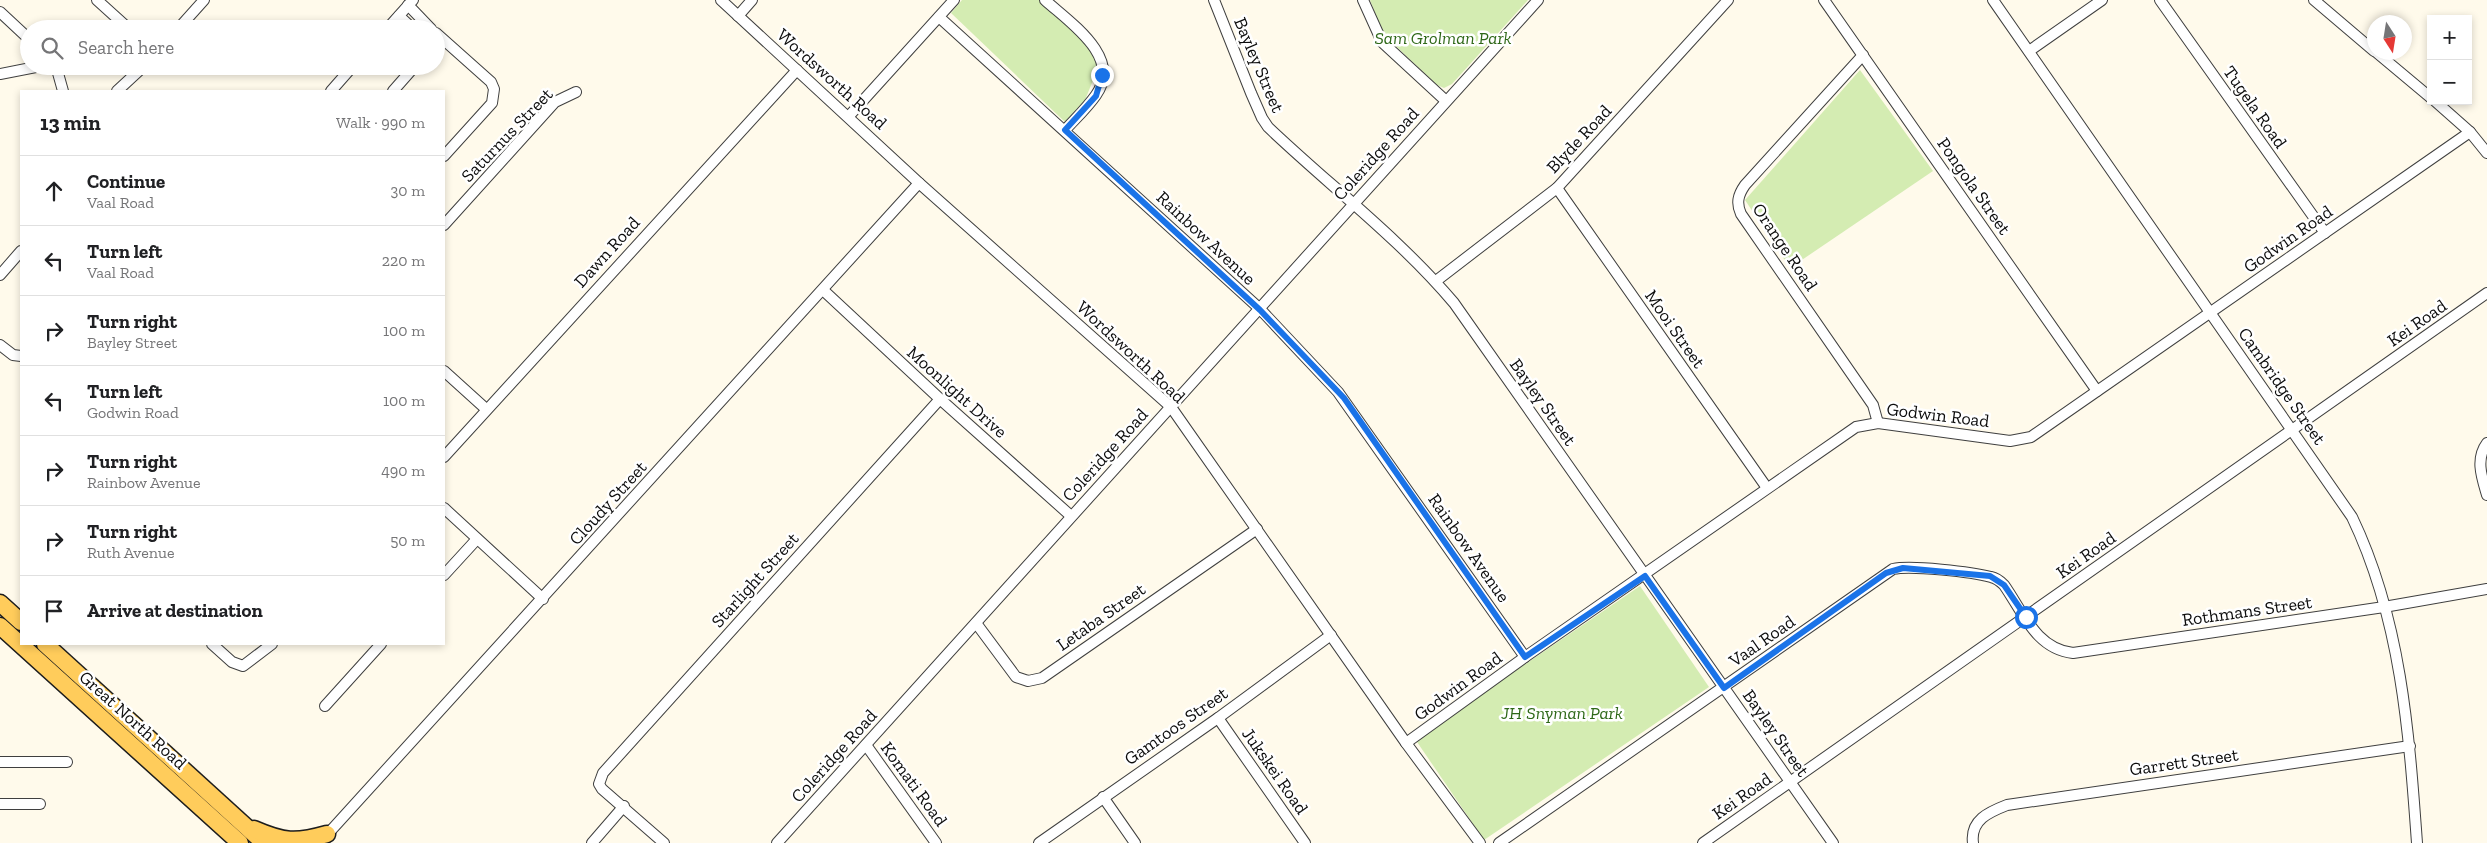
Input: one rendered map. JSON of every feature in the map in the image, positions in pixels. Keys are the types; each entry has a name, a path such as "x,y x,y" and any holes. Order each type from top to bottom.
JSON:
{"main road":[{"path":"0,603 20,621"},
{"name":"Great North Road","path":"0,626 20,644"},
{"name":"Great North Road","path":"21,645 239,842"},
{"name":"Great North Road","path":"46,645 264,843"},
{"path":"153,766 165,752"},
{"path":"247,826 274,838 292,842 324,839"}],"street":[{"path":"97,0 119,20"},
{"path":"186,20 204,0"},
{"name":"Wordsworth Road","path":"721,0 849,116 919,183 1171,407 1406,743 1480,843"},
{"path":"738,16 752,0"},
{"path":"849,116 954,0"},
{"path":"1044,0 1091,43 1098,53 1102,67 1102,81 1096,96 1065,130"},
{"name":"Bayley Street","path":"1214,0 1262,118 1278,137 1354,203 1436,281 1454,303 1833,843"},
{"path":"1363,0 1382,42 1446,101"},
{"name":"Coleridge Road","path":"777,843 1538,0"},
{"name":"Blyde Road","path":"1436,281 1557,188 1728,0"},
{"name":"Pongola Street","path":"1824,0 2097,391"},
{"name":"Cambridge Street","path":"1993,0 2294,430 2352,517 2366,551 2384,607 2393,636 2402,678 2410,746 2417,843"},
{"path":"2029,51 2102,0"},
{"name":"Tugela Road","path":"2160,0 2324,233"},
{"path":"2314,0 2367,45"},
{"path":"395,20 411,3 424,20"},
{"path":"0,12 20,31"},
{"path":"399,16 403,20"},
{"name":"Rainbow Avenue","path":"939,17 1260,310 1349,405 1525,657"},
{"path":"445,44 491,82 494,89 492,103 445,155"},
{"name":"Orange Road","path":"1862,54 1745,185 1738,196 1738,202 1741,214 1873,405 1878,423"},
{"path":"2385,60 2427,95"},
{"path":"0,74 20,70"},
{"name":"Dawn Road","path":"445,456 797,70"},
{"path":"59,75 63,90"},
{"path":"118,90 134,75"},
{"path":"331,90 345,75"},
{"path":"394,90 407,75"},
{"name":"Saturnus Street","path":"445,224 555,102 576,92"},
{"path":"2440,105 2470,132 2487,153"},
{"name":"Godwin Road","path":"1406,743 1525,657 1645,576 1767,488 1856,427 1878,423 2020,441 2031,437 2470,132"},
{"name":"Cloudy Street","path":"324,839 919,183"},
{"name":"Mooi Street","path":"1557,188 1767,488"},
{"path":"0,275 20,253"},
{"name":"Moonlight Drive","path":"823,290 940,399 1071,516"},
{"name":"Kei Road","path":"1703,843 2487,294"},
{"path":"0,346 12,355 20,356"},
{"path":"445,372 486,409"},
{"name":"Starlight Street","path":"624,806 599,784 608,766 940,399"},
{"path":"2487,443 2480,463 2487,495"},
{"path":"445,509 543,599"},
{"name":"Letaba Street","path":"976,623 1016,677 1028,681 1042,678 1257,530"},
{"path":"445,574 477,538"},
{"name":"Vaal Road","path":"1499,843 1724,688 1886,573 1898,568 1950,572 1998,579 2026,617"},
{"name":"Rothmans Street","path":"2026,617 2045,644 2058,650 2073,652 2384,607 2487,589"},
{"name":"Gamtoos Street","path":"1039,843 1218,718 1331,636"},
{"path":"213,645 232,662 243,666 271,645"},
{"path":"325,706 380,645"},
{"name":"Jukskei Road","path":"1218,718 1305,843"},
{"name":"Komati Road","path":"866,745 936,843"},
{"name":"Garrett Street","path":"1973,843 1974,830 1982,816 2007,804 2410,746"},
{"path":"0,762 67,762"},
{"path":"1103,797 1135,843"},
{"path":"0,804 40,804"},
{"path":"592,843 624,806 664,843"}],"green space":[{"path":"962,0 1041,0 1088,42 1098,68 1085,100 1065,122 951,13"},
{"name":"Sam Grolman Park","path":"1370,0 1528,0 1452,84 1444,88 1437,85 1383,34"},
{"path":"1860,70 1933,171 1790,268 1745,200"},
{"name":"JH Snyman Park","path":"1640,586 1709,687 1484,840 1415,739"}],"route":[{"path":"1102,75 1096,96 1065,130 1260,310 1344,398 1525,657 1645,576 1724,688 1890,570 1898,568 1990,576 1998,579 2026,617"}]}
